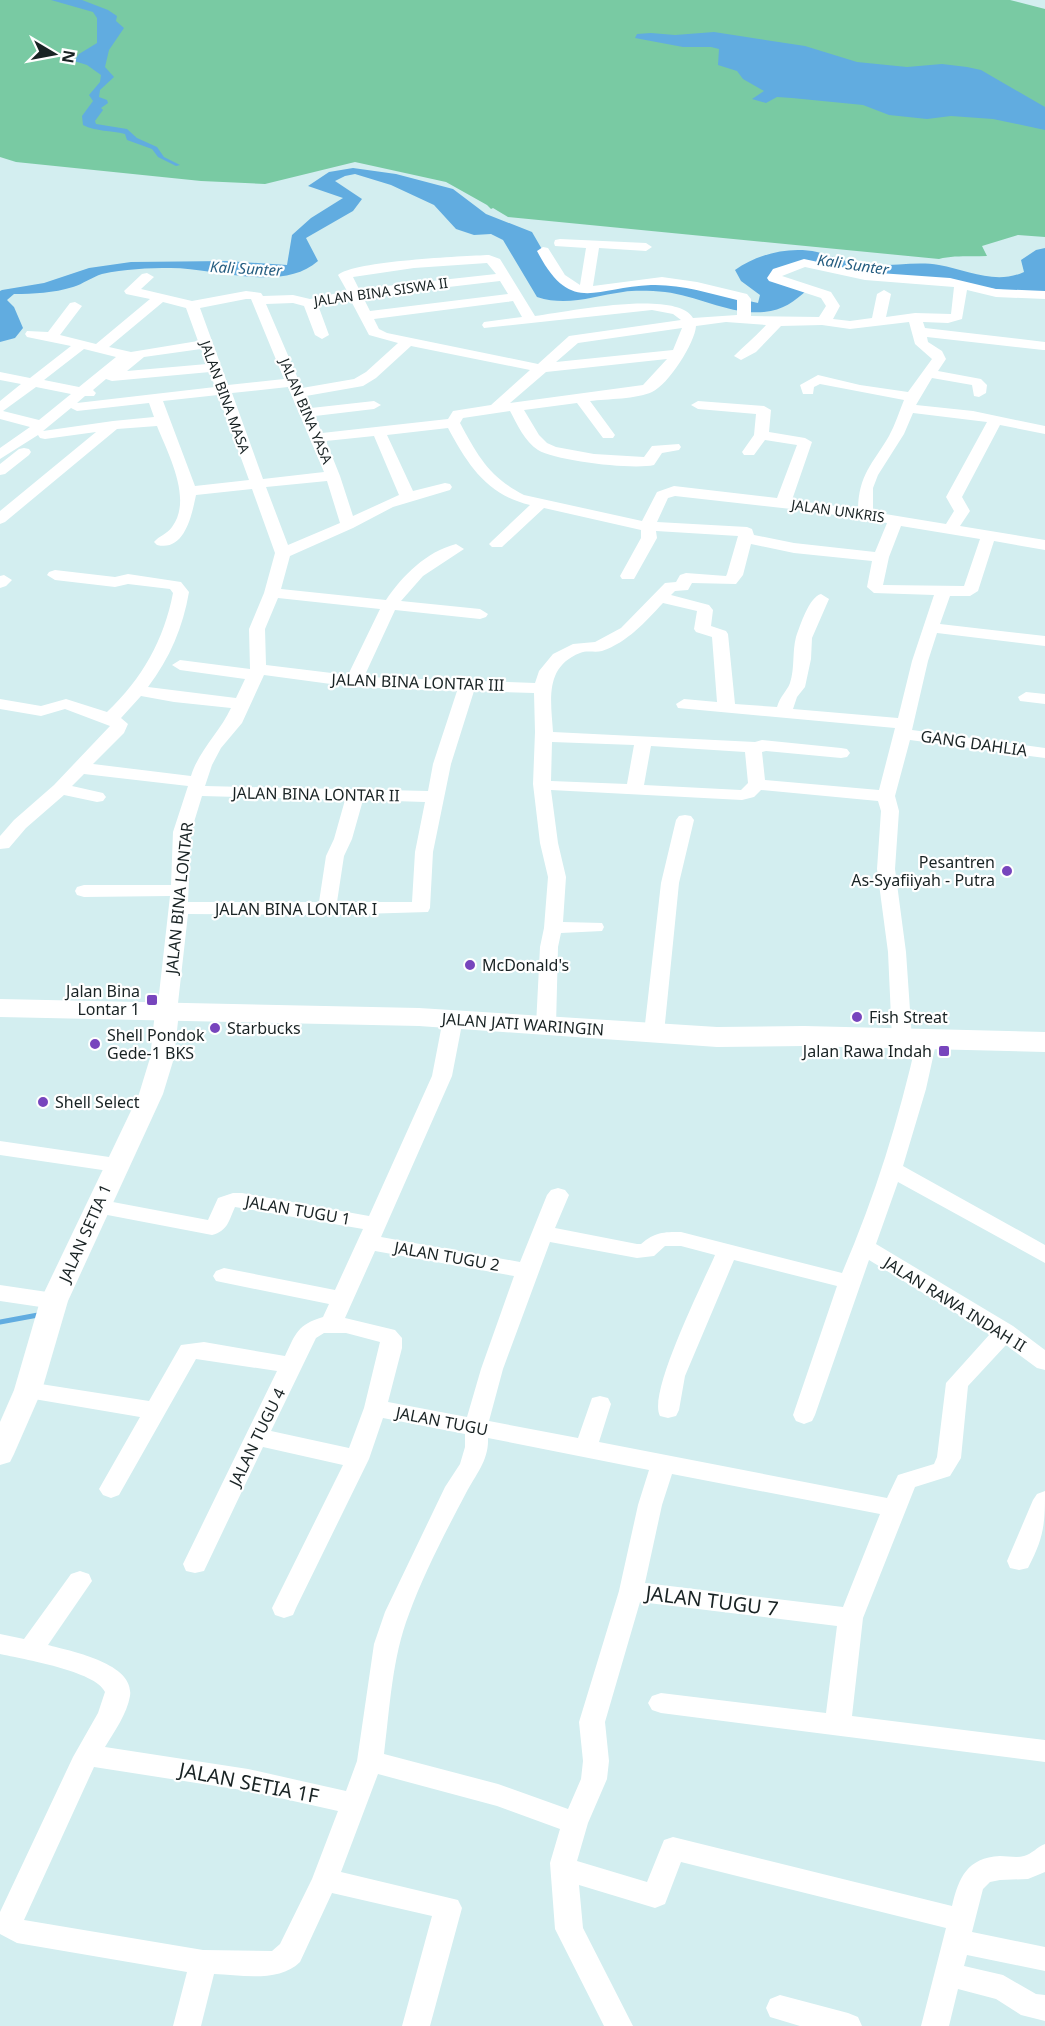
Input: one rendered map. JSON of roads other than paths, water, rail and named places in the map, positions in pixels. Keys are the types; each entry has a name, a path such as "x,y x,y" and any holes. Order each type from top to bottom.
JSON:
{"main road":[{"name":"JALAN JATI WARINGIN","path":"0,1008 453,1019 717,1037 1045,1042"}],"street":[{"path":"560,243 646,248"},
{"path":"585,289 592,266 589,259 593,244"},
{"path":"543,251 552,268 564,283 585,289 659,281 706,288 744,299 744,319"},
{"path":"531,320 495,262 485,259 350,272 345,275 364,316 378,335 539,368 678,354"},
{"path":"822,321 829,315 833,306 830,298 774,278 775,274 804,263 865,276 961,284 996,293 1045,295"},
{"path":"147,277 132,291 192,305 246,295 256,296 258,300"},
{"name":"JALAN BINA SISWA II","path":"258,300 293,299 310,303 354,294 504,277"},
{"path":"496,408 574,339 726,318 778,322 822,321 850,325 915,317 948,319 957,316 961,284"},
{"path":"878,321 884,294"},
{"path":"364,316 515,297"},
{"path":"99,347 159,299"},
{"name":"JALAN BINA YASA","path":"258,300 333,476 348,525"},
{"path":"310,303 322,335"},
{"name":"JALAN BINA MASA","path":"192,305 283,553"},
{"path":"51,337 75,306"},
{"path":"453,423 458,414 647,389 655,383 685,345 690,333 681,311 652,306 489,325"},
{"path":"865,514 866,488 871,475 897,434 910,402 939,356 922,344 915,317"},
{"path":"741,356 752,349 764,333 778,322"},
{"path":"920,332 1043,346"},
{"path":"1,465 87,393 126,355 99,347 32,334"},
{"path":"77,407 154,397 358,383 371,375 408,341"},
{"path":"0,408 82,344"},
{"path":"44,430 77,407 87,393 112,377 136,355 205,344"},
{"path":"112,377 216,367"},
{"path":"927,373 971,380 980,385 979,393"},
{"path":"0,376 87,393"},
{"path":"808,391 807,385 818,379 910,402 1045,430"},
{"path":"154,397 189,491 183,522 176,533 162,542"},
{"path":"581,398 608,435"},
{"path":"306,413 374,405"},
{"path":"698,405 764,410 761,435 749,452"},
{"path":"514,407 539,443 549,449 592,457 649,462 657,449 674,447"},
{"path":"0,416 44,430 163,421"},
{"path":"951,528 962,511 954,497 996,419"},
{"path":"317,438 453,423"},
{"path":"453,423 487,479 501,490 519,498 616,522 747,532 735,575 730,581 686,578 682,587 671,586 627,631 598,647 578,647 560,657 547,671 542,688 548,734 542,784 549,843 557,877 553,928 549,947 546,1026"},
{"path":"0,519 113,425"},
{"path":"378,430 407,497"},
{"path":"761,435 805,442 783,503"},
{"path":"189,491 333,476"},
{"path":"283,553 348,525 386,505 445,487"},
{"name":"JALAN UNKRIS","path":"628,576 649,538 648,525 662,495 674,491 865,514 1045,545"},
{"path":"0,498 20,503"},
{"path":"497,544 541,503"},
{"path":"897,520 881,557 875,584 875,587 880,590 970,591 987,540"},
{"path":"745,538 794,548 881,557"},
{"path":"353,682 388,606 404,584 423,567 456,549"},
{"name":"JALAN BINA LONTAR","path":"167,1012 180,899 182,832 203,765 233,723 256,672 257,629 272,593 283,553"},
{"path":"55,575 115,582 128,579 177,585 181,592 167,640 132,699 110,719"},
{"path":"804,1415 849,1282 892,1169 916,1089 914,1039 897,952 886,869 890,811 886,796 920,662 944,589"},
{"path":"272,593 480,614"},
{"path":"659,599 665,598 705,610 702,629 720,634 721,670 728,708"},
{"path":"554,785 732,796 748,793 757,784 757,746 776,712 797,687 803,659 804,638 821,600"},
{"path":"932,628 1045,641"},
{"name":"JALAN BINA LONTAR III","path":"180,665 353,682 542,688"},
{"path":"437,797 450,735 467,687"},
{"path":"138,690 174,697 242,704"},
{"path":"1026,697 1045,699"},
{"path":"0,704 41,711 66,704 119,724 118,729 60,789 20,824 3,844"},
{"name":"GANG DAHLIA","path":"684,704 776,712 904,729 1045,753"},
{"path":"548,734 613,735"},
{"path":"548,734 841,753"},
{"path":"635,789 643,740"},
{"name":"JALAN BINA LONTAR II","path":"80,768 196,786 437,797"},
{"path":"757,784 886,796"},
{"path":"60,789 97,798"},
{"path":"327,909 335,856 344,839 356,794"},
{"name":"JALAN BINA LONTAR I","path":"84,891 327,909 421,908 424,852 437,797"},
{"path":"654,1033 670,883 685,820"},
{"path":"0,821 20,824"},
{"path":"553,928 595,927"},
{"name":"JALAN SETIA 1","path":"0,1454 28,1389 54,1301 151,1094 157,1077 167,1012"},
{"path":"331,1324 442,1076 453,1019"},
{"path":"0,1148 116,1165"},
{"path":"892,1169 1045,1255"},
{"path":"0,1644 30,1650 99,1672 111,1678 117,1686 117,1698 112,1711 87,1755 11,1918 10,1925 17,1931 203,1962 272,1963 284,1959 290,1953 325,1880 370,1761 386,1644 417,1570 457,1487 471,1466 477,1447 476,1427 492,1369 527,1271 558,1195"},
{"name":"JALAN TUGU 1","path":"97,1206 212,1228 219,1222 225,1203 242,1200 371,1233"},
{"name":"JALAN TUGU 2","path":"371,1233 527,1271"},
{"path":"544,1233 637,1251 646,1251 660,1239 674,1238 849,1282"},
{"name":"JALAN RAWA INDAH II","path":"864,1247 1005,1332 1045,1362"},
{"path":"668,1410 674,1376 728,1250"},
{"path":"224,1276 342,1299"},
{"path":"0,1293 54,1301"},
{"name":"JALAN TUGU","path":"331,1324 391,1338 391,1348 375,1408 894,1508"},
{"name":"JALAN TUGU 4","path":"195,1564 291,1365 311,1329 331,1324"},
{"path":"838,1724 851,1618 894,1508 906,1481 942,1470 945,1466 949,1458 957,1383 960,1377 1005,1332"},
{"path":"111,1489 189,1351 204,1350 291,1365"},
{"path":"28,1389 157,1411"},
{"path":"586,1448 600,1404"},
{"path":"284,1608 357,1459 375,1408"},
{"path":"257,1437 357,1459"},
{"name":"JALAN TUGU 7","path":"663,1464 650,1505 632,1591 851,1618"},
{"path":"1019,1561 1045,1500"},
{"path":"30,1650 80,1581"},
{"path":"619,2026 569,1929 562,1863 575,1823 594,1779 596,1761 592,1722 632,1591"},
{"path":"661,1703 1045,1751"},
{"name":"JALAN SETIA 1F","path":"87,1755 248,1780 354,1804"},
{"path":"370,1761 498,1795 575,1823"},
{"path":"563,1869 655,1896 673,1848 958,1930 1045,1959"},
{"path":"935,2026 971,1882 979,1872 991,1867 1026,1868 1039,1864 1045,1856"},
{"path":"325,1880 448,1908 416,2026"},
{"path":"187,2026 203,1962"},
{"path":"947,1974 1003,1988 1031,2006 1045,2008"},
{"path":"780,2008 848,2026"}],"water":[{"path":"51,0 82,0 117,16 116,21 124,28 109,50 105,67 114,77 100,90 99,97 107,100 108,103 101,108 103,110 95,121 96,124 127,129 137,138 157,147 164,157 180,165 176,166 158,157 152,149 127,140 125,134 93,129 83,125 82,116 93,101 89,95 100,82 101,75 87,65 74,61 79,54 97,43 97,18 93,12"},
{"path":"714,32 805,46 857,62 907,67 942,64 981,70 1045,107 1045,130 993,119 951,116 927,119 889,115 863,105 792,98 777,97 766,103 752,99 764,91 743,79 737,71 718,65 719,49 683,47 635,38 637,34 675,35"},
{"name":"Kali Sunter","path":"353,168 396,174 453,189 486,214 532,232 543,251 576,288 659,281 758,303 760,295 741,281 735,270 744,264 774,253 806,250 860,264 930,264 992,277 1003,277 1024,272 1021,260 1036,250 1045,248 1045,295 909,279 812,264 775,274 808,289 788,305 764,312 739,311 677,294 655,291 628,291 570,301 548,300 537,297 503,240 491,234 474,235 456,229 434,205 391,185 355,174 335,181 362,199 353,211 306,238 318,261 303,270 286,276 267,277 188,269 136,269 102,274 77,286 58,291 14,294 7,300 14,307 23,328 15,338 0,342 0,291 2,290 44,283 89,268 131,262 227,261 287,265 292,235 311,218 343,198 308,186 329,172"}],"waterway":[{"path":"0,1322 38,1315"}],"place":[{"name":"Pesantren As-Syafiiyah - Putra","path":"1007,871"},
{"name":"McDonald's","path":"470,965"},
{"name":"Jalan Bina Lontar 1","path":"152,1000"},
{"name":"Fish Streat","path":"857,1017"},
{"name":"Starbucks","path":"215,1028"},
{"name":"Shell Pondok Gede-1 BKS","path":"95,1044"},
{"name":"Jalan Rawa Indah","path":"944,1051"},
{"name":"Shell Select","path":"43,1102"}]}
